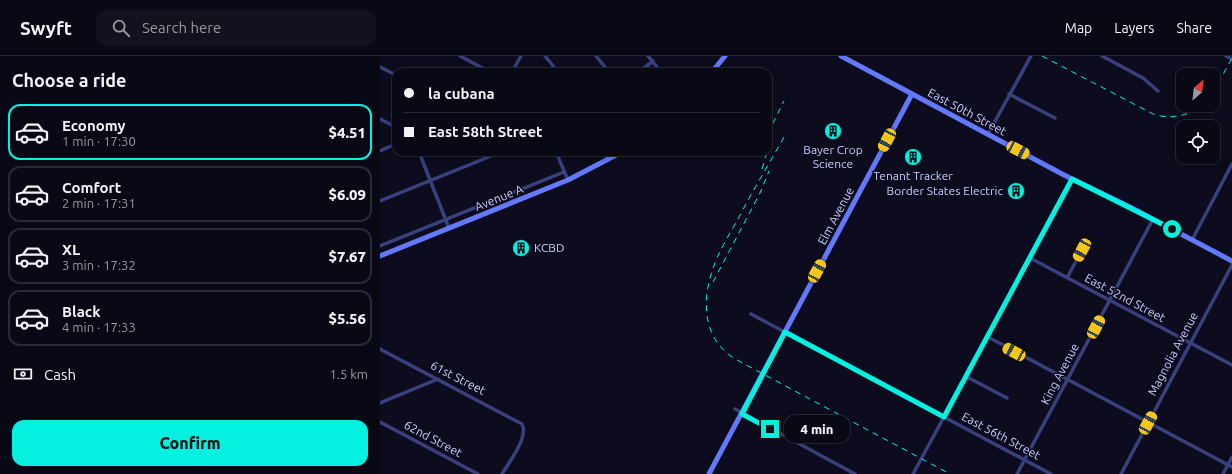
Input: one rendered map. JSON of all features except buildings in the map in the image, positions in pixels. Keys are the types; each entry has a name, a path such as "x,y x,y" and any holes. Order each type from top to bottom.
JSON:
{"main road":[{"path":"715,68 725,56"},
{"name":"East 50th Street","path":"841,56 1072,179 1153,219 1232,261"},
{"name":"Elm Avenue","path":"709,474 912,94"},
{"name":"Avenue A","path":"380,256 568,180 614,156"}],"street":[{"path":"460,56 482,68"},
{"path":"514,68 521,56"},
{"path":"545,56 555,68"},
{"path":"596,56 606,68"},
{"path":"648,56 658,68"},
{"path":"988,134 1031,56"},
{"path":"1102,56 1143,78 1158,91"},
{"path":"1226,56 1232,59"},
{"path":"644,68 653,61"},
{"path":"380,67 392,73"},
{"path":"1010,94 1055,118"},
{"path":"380,119 392,126"},
{"path":"380,151 392,146"},
{"path":"421,156 449,228"},
{"path":"380,201 491,156"},
{"path":"558,156 568,180"},
{"path":"1192,240 1232,164"},
{"name":"Avenue A","path":"380,246 564,172"},
{"path":"913,474 967,377 1072,179"},
{"name":"King Avenue","path":"1018,474 1153,219"},
{"path":"1067,278 1082,250 1088,246"},
{"name":"East 52nd Street","path":"1030,258 1232,365"},
{"name":"Magnolia Avenue","path":"1121,474 1232,265"},
{"name":"East 56th Street","path":"751,314 1051,474"},
{"path":"988,337 1232,467"},
{"name":"61st Street","path":"380,349 517,420 524,428 524,436 502,474"},
{"path":"967,377 1007,398"},
{"path":"380,403 438,380"},
{"path":"735,409 855,474"},
{"name":"62nd Street","path":"380,422 478,474"},
{"path":"1223,474 1232,457"}],"railway":[{"path":"1042,56 1155,115 1168,117 1180,116 1192,112"},
{"path":"1220,80 1232,58"},
{"path":"772,127 784,101"},
{"path":"784,137 720,251 710,276 707,290 707,317 716,341 725,352 737,360 950,474"},
{"path":"762,169 766,156"},
{"path":"713,282 760,193 769,171"}],"place":[{"name":"Bayer Crop Science","path":"833,131"},
{"name":"Tenant Tracker","path":"913,157"},
{"name":"Border States Electric","path":"1016,191"},
{"name":"KCBD","path":"521,248"}],"route":[{"path":"770,429 742,414 785,332 944,417 967,377 1023,268 1030,258 1072,179 1172,229"}]}
